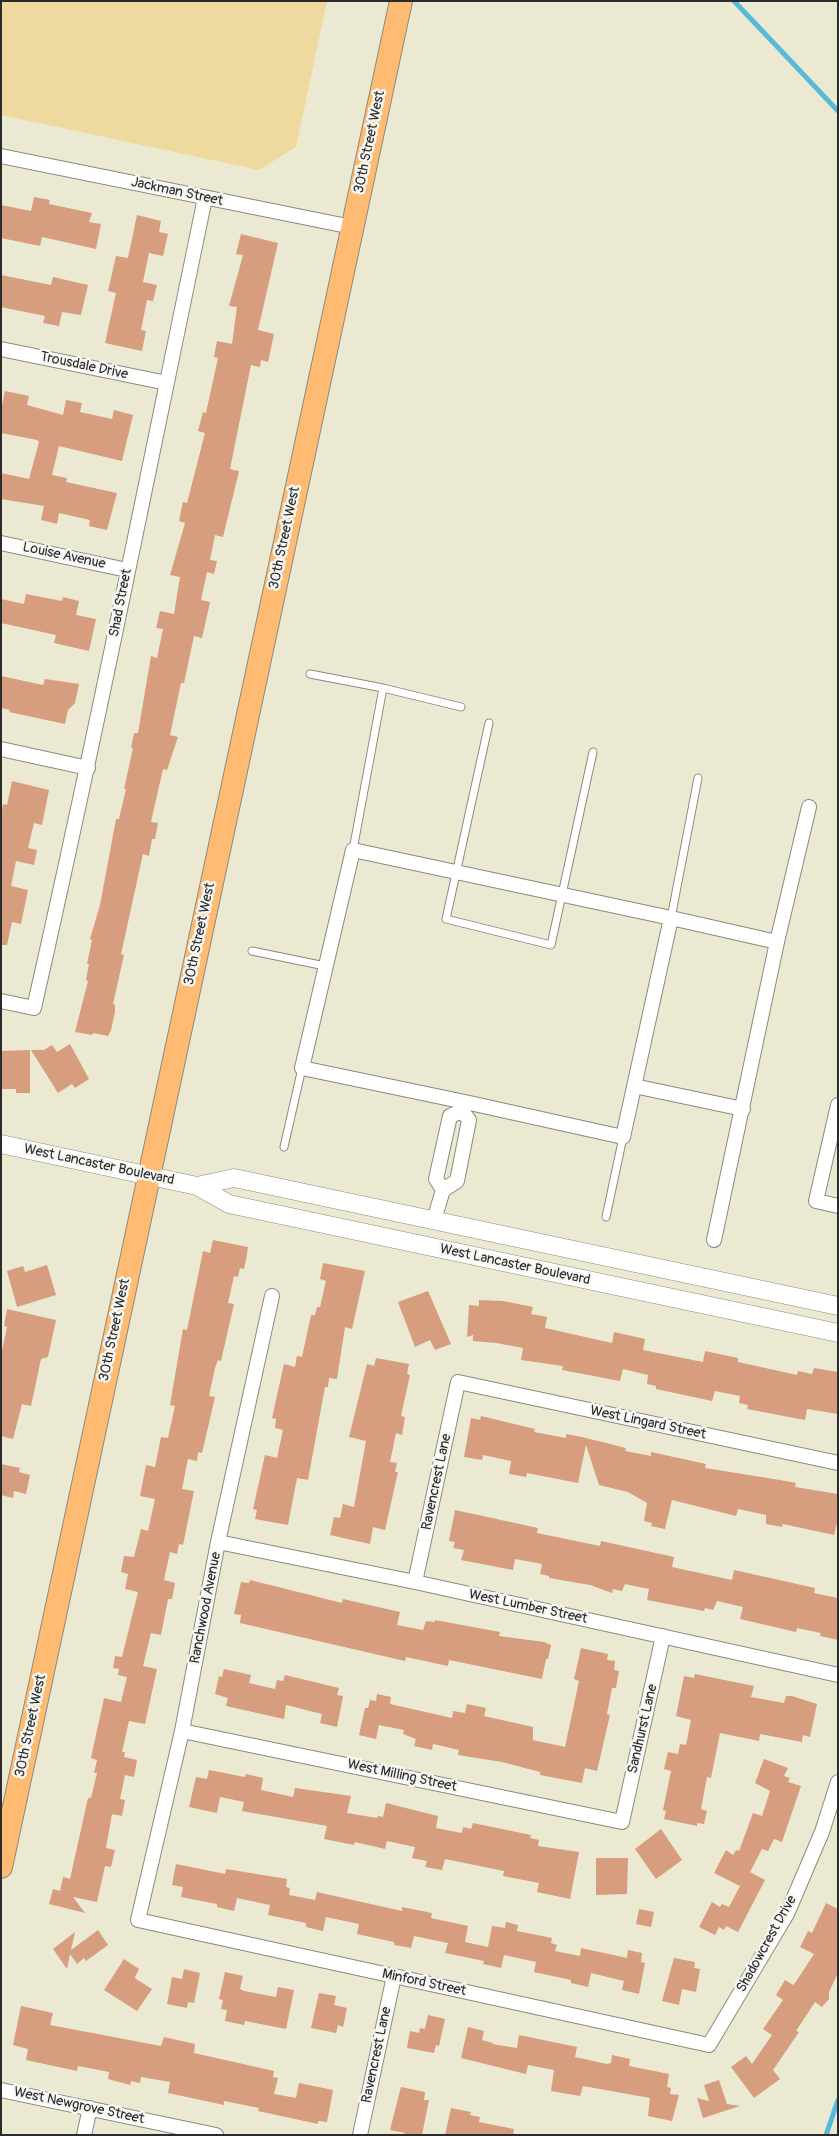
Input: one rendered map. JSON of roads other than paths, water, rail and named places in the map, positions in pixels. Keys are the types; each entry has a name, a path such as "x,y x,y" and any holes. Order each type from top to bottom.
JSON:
{"main road":[{"name":"30th Street West","path":"1,1867 401,1"}],"street":[{"name":"Jackman Street","path":"1,156 352,227"},
{"name":"Shad Street","path":"1,1001 34,1008 88,768 127,570 205,198"},
{"name":"Trousdale Drive","path":"1,349 167,383"},
{"name":"Louise Avenue","path":"1,543 127,570"},
{"path":"1,749 88,768"},
{"path":"714,1240 777,942 809,807"},
{"path":"672,918 623,1137 464,1106 302,1068 352,850 563,894 672,918 777,942"},
{"path":"634,1086 743,1109"},
{"path":"838,1105 816,1201 838,1206"},
{"path":"434,1220 443,1190 456,1181 469,1120 464,1106"},
{"path":"443,1190 436,1178 450,1116 464,1106"},
{"name":"West Lancaster Boulevard","path":"1,1144 197,1186 229,1204 838,1333"},
{"name":"West Lancaster Boulevard","path":"197,1186 234,1178 838,1306"},
{"name":"Ranchwood Avenue","path":"138,1920 182,1731 218,1542 272,1296"},
{"name":"West Lingard Street","path":"458,1382 838,1463"},
{"name":"Ravencrest Lane","path":"415,1582 458,1382"},
{"name":"West Lumber Street","path":"218,1542 415,1582 838,1675"},
{"name":"Sandhurst Lane","path":"622,1822 663,1636"},
{"name":"West Milling Street","path":"182,1731 622,1822"},
{"name":"Shadowcrest Drive","path":"709,2045 787,1914 822,1832 838,1782"},
{"name":"Minford Street","path":"138,1920 709,2045"},
{"name":"Ravencrest Lane","path":"360,2135 394,1976"},
{"name":"West Newgrove Street","path":"1,2090 216,2135"},
{"path":"84,2135 90,2108"}],"lane":[{"path":"310,674 383,688 461,707"},
{"path":"352,850 383,688"},
{"path":"489,723 446,919 552,945 593,752"},
{"path":"672,918 698,778"},
{"path":"252,951 325,966"},
{"path":"284,1147 302,1068"},
{"path":"606,1217 623,1137"}],"waterway":[{"path":"734,1 838,111"},
{"path":"826,2135 838,2100"}]}
